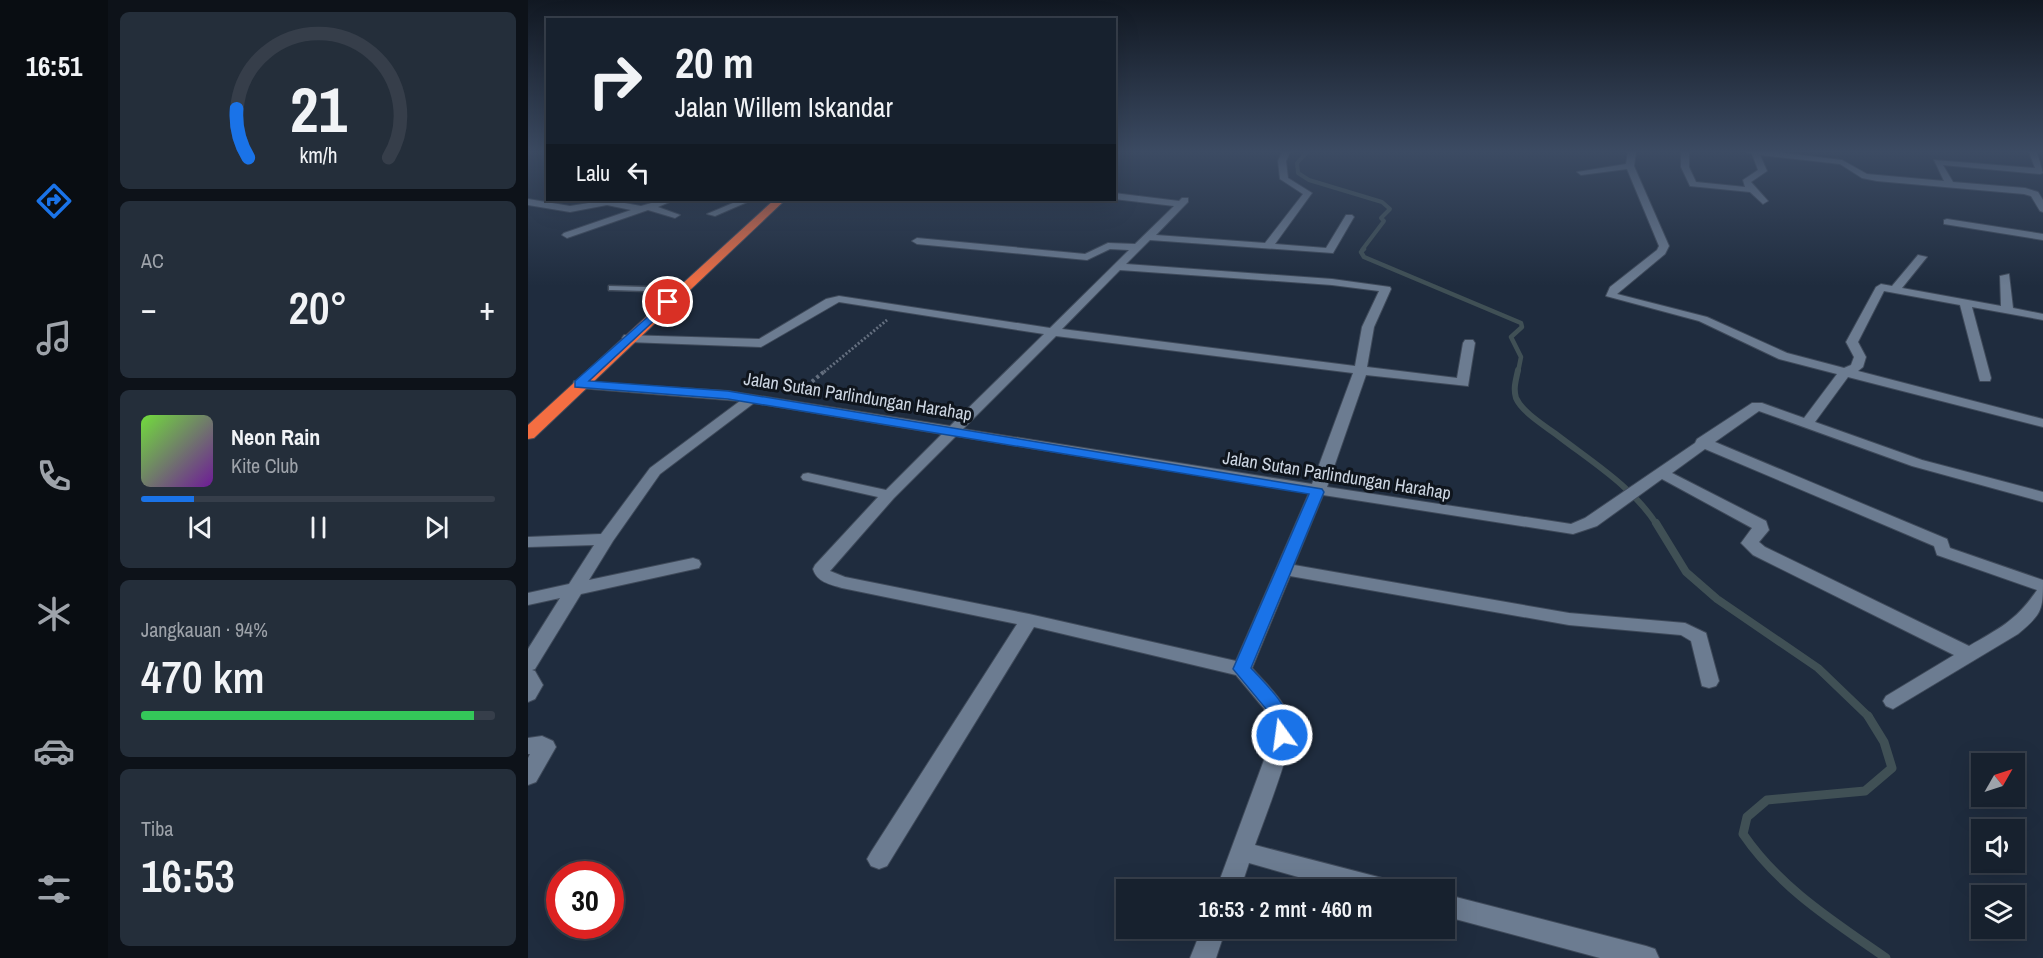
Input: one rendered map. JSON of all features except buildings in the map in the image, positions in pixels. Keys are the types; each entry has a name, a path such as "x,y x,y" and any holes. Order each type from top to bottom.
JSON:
{"highway":[{"path":"528,434 579,384 779,201"}],"street":[{"path":"1122,197 1183,202 890,495 823,565 823,575 842,582 1029,620 1242,669 1274,707 1282,726 1274,760 1231,879"},
{"path":"1267,247 1305,197"},
{"path":"1643,197 1664,246 1661,252 1614,289 1612,296 1627,302 1703,320 1783,356 2043,423"},
{"path":"1759,197 1763,201"},
{"path":"567,235 667,201"},
{"path":"712,214 744,201"},
{"path":"528,202 570,209 607,202 675,215"},
{"path":"1148,237 1331,251 1349,217"},
{"path":"1947,222 2043,237"},
{"path":"917,241 1087,257 1108,246 1138,247"},
{"path":"1896,288 1922,257"},
{"path":"1119,267 1382,287 1386,290 1368,327 1361,369 1317,492 1242,669"},
{"path":"2005,276 2007,310"},
{"path":"1807,424 1845,372 1854,369 1858,364 1860,357 1852,342 1880,288 1896,288 2043,317"},
{"path":"628,339 761,343 834,299 1055,332 1463,383 1469,343"},
{"path":"1965,302 1985,378"},
{"name":"Jalan Sutan Parlindungan Harahap","path":"579,384 695,391 751,399 954,430 1317,492 1561,530 1573,529 1591,522 1702,442 1757,406 1917,463 2043,497"},
{"path":"528,664 631,501 661,465 751,399"},
{"path":"1702,442 1941,543 1943,551 1990,570 2043,586"},
{"path":"1661,473 1760,525 1761,530 1749,543 1760,551 1971,655"},
{"path":"808,477 890,495"},
{"path":"528,542 606,539"},
{"path":"528,599 693,564"},
{"path":"1284,569 1569,619 1685,629 1700,638 1710,681"},
{"path":"1893,701 1971,655 2023,620 2043,594"},
{"path":"879,859 1029,620"},
{"path":"528,676 533,685 528,694"},
{"path":"528,746 542,744 546,747 528,777"},
{"path":"1241,851 1345,879"},
{"path":"1455,908 1646,958"},
{"path":"1203,958 1210,939"}],"lane":[{"path":"612,288 681,290"}],"path":[{"path":"784,404 902,308"}],"waterway":[{"path":"1362,250 1384,221 1381,218 1390,209 1382,202 1364,197"},
{"path":"1364,249 1361,252 1364,257 1521,323 1522,327 1511,337 1521,357 1518,372"},
{"path":"1518,370 1515,394 1523,408 1624,487 1657,525"},
{"path":"1656,523 1686,572 1717,599 1818,668 1868,716"},
{"path":"1868,716 1884,742 1892,768 1865,791 1767,800 1747,817 1743,834 1774,871 1808,902 1886,958"}],"route":[{"path":"668,302 579,384 728,395 954,430 1317,492 1242,669 1279,715 1282,735"}]}
